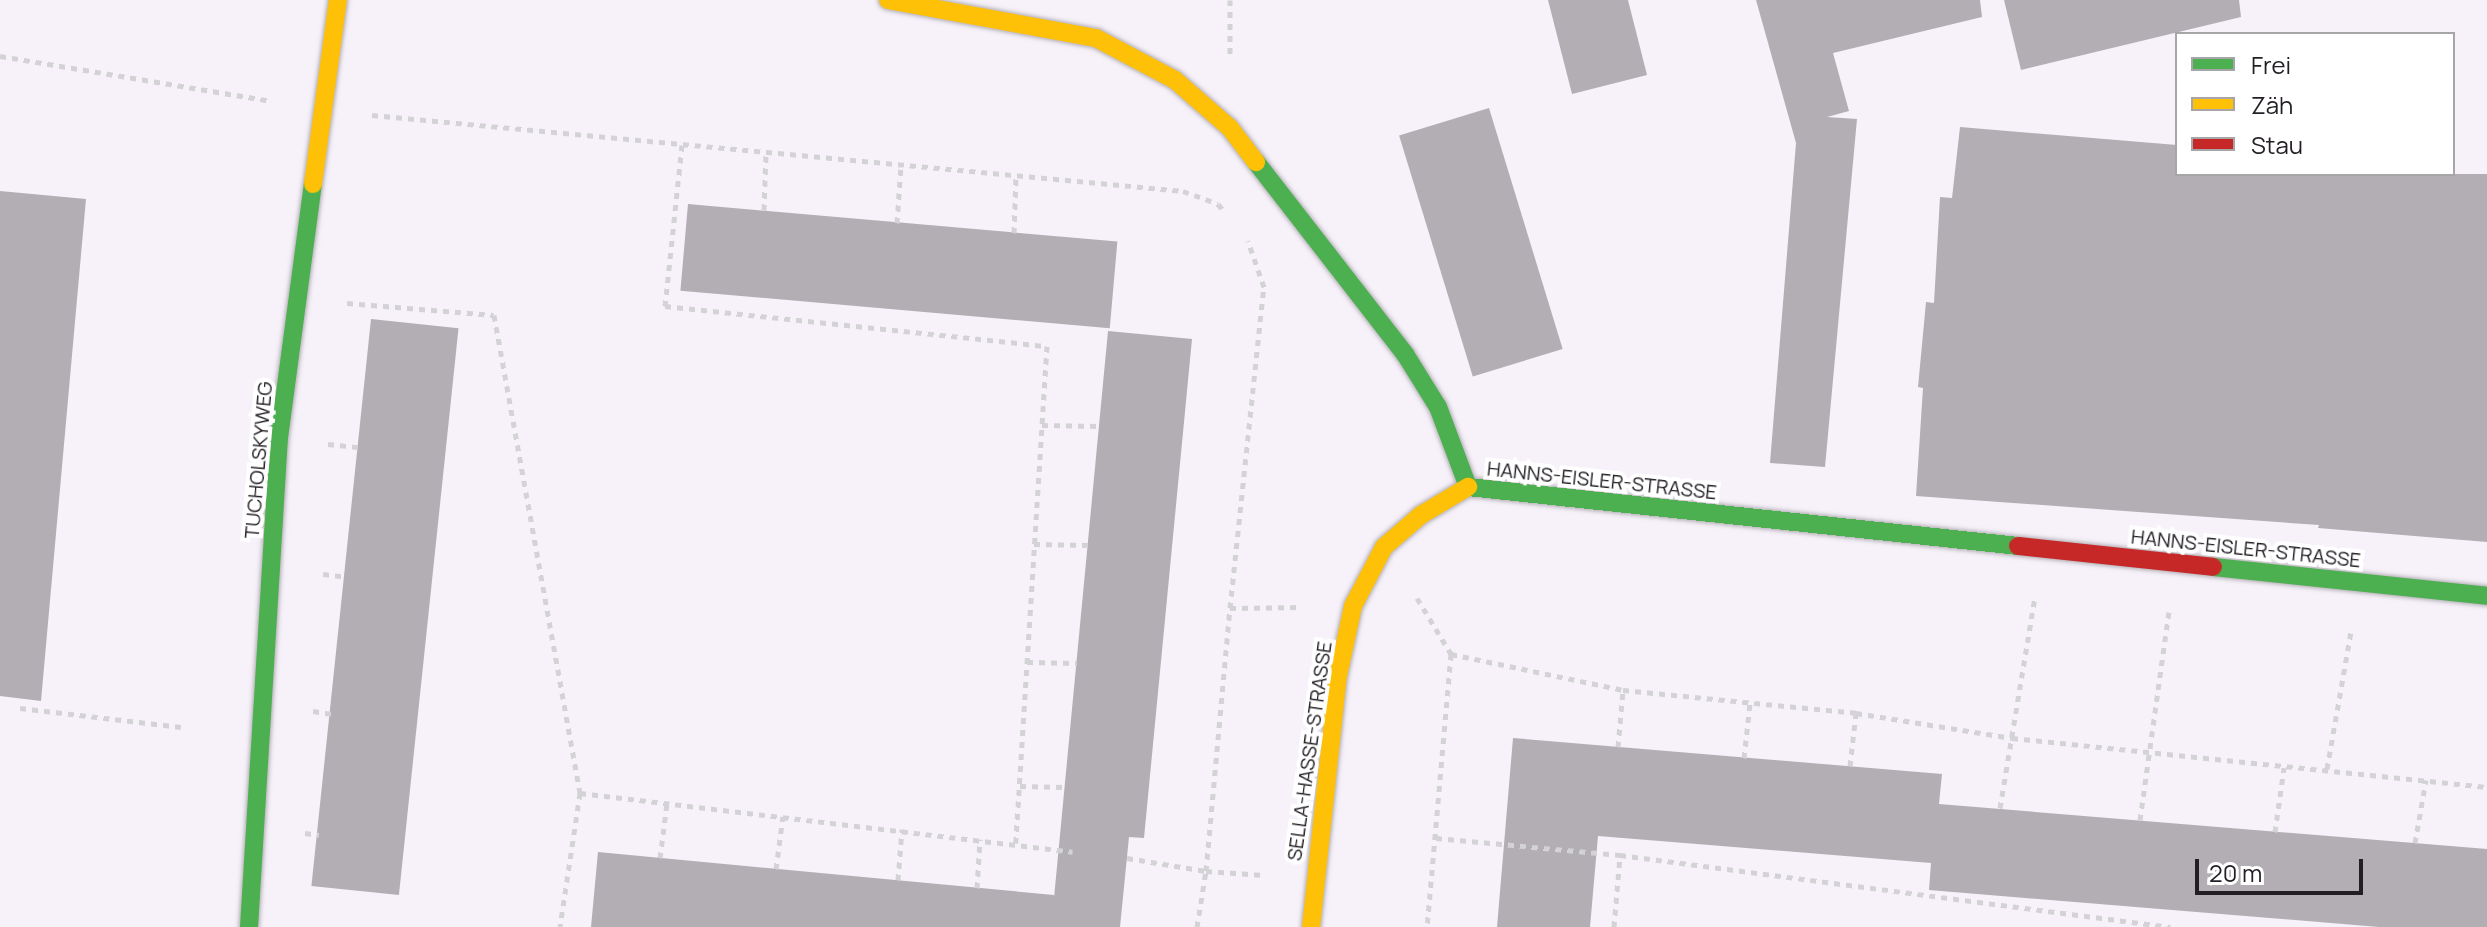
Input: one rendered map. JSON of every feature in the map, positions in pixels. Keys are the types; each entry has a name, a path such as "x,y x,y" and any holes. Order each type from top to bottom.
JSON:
{"street":[{"name":"TUCHOLSKYWEG","path":"249,927 279,438 338,0"},
{"name":"HANNS-EISLER-STRASSE","path":"888,0 1096,38 1175,80 1230,128 1405,354 1438,407 1468,487 2487,596"},
{"name":"SELLA-HASSE-STRASSE","path":"1311,927 1338,676 1353,606 1384,547 1421,515 1468,487"}],"path":[{"path":"0,56 325,110 1183,191 1218,204 1227,214"},
{"path":"682,145 665,306 1047,346 1016,843"},
{"path":"764,210 766,152"},
{"path":"897,223 901,166"},
{"path":"1014,233 1016,177"},
{"path":"1197,927 1206,871 1264,287 1247,236"},
{"path":"298,299 494,315 580,793 560,927"},
{"path":"1042,425 1100,426"},
{"path":"1034,544 1088,545"},
{"path":"1384,547 1451,654 1427,927"},
{"path":"2000,808 2042,549"},
{"path":"2140,820 2176,563"},
{"path":"2327,769 2359,582"},
{"path":"1230,608 1353,606"},
{"path":"1451,654 1623,690 1856,713 2012,738 2487,787"},
{"path":"1027,662 1077,663"},
{"path":"1618,747 1623,690"},
{"path":"1744,758 1750,704"},
{"path":"20,708 181,727"},
{"path":"1850,766 1856,713"},
{"path":"2275,832 2284,768"},
{"path":"2415,843 2426,780"},
{"path":"1020,786 1065,787"},
{"path":"580,793 902,829 1072,852"},
{"path":"660,858 667,803"},
{"path":"776,869 783,816"},
{"path":"898,880 902,829"},
{"path":"1436,838 1620,855 2170,927"},
{"path":"977,888 980,839"},
{"path":"1614,927 1620,855"},
{"path":"1127,858 1206,871 1315,878"}],"building":[{"path":"1548,0 1628,0 1647,75 1572,94"},
{"path":"1756,0 1980,0 1982,17 1833,53 1849,111 1827,117 1857,119 1825,467 1770,463 1796,143"},
{"path":"2004,0 2239,0 2241,17 2021,70"},
{"path":"1489,108 1563,349 1473,376 1399,135"},
{"path":"1960,127 2175,145 2175,176 2487,174 2487,542 2318,528 2319,525 1916,496 1923,388 1918,387 1926,302 1934,303 1940,197 1952,198"},
{"path":"0,191 86,199 41,701 0,696"},
{"path":"688,204 1117,242 1110,328 680,291"},
{"path":"371,319 459,328 399,895 311,886"},
{"path":"1108,331 1192,339 1144,838 1129,837 1120,927 591,927 598,852 1054,895 1054,898"},
{"path":"1513,738 1942,774 1939,804 2487,849 2487,927 2379,927 1929,890 1931,863 1598,836 1590,927 1497,927"}],"traffic: fast":[{"path":"1256,162 1405,354 1438,407 1468,487 2018,546"},
{"path":"249,927 279,438 313,184"},
{"path":"2213,567 2487,596"}],"traffic: slow":[{"path":"313,184 338,0"},
{"path":"888,0 1096,38 1175,80 1230,128 1256,162"},
{"path":"1311,927 1338,676 1353,606 1384,547 1421,515 1468,487"}],"traffic: jam":[{"path":"2018,546 2213,567"}]}
